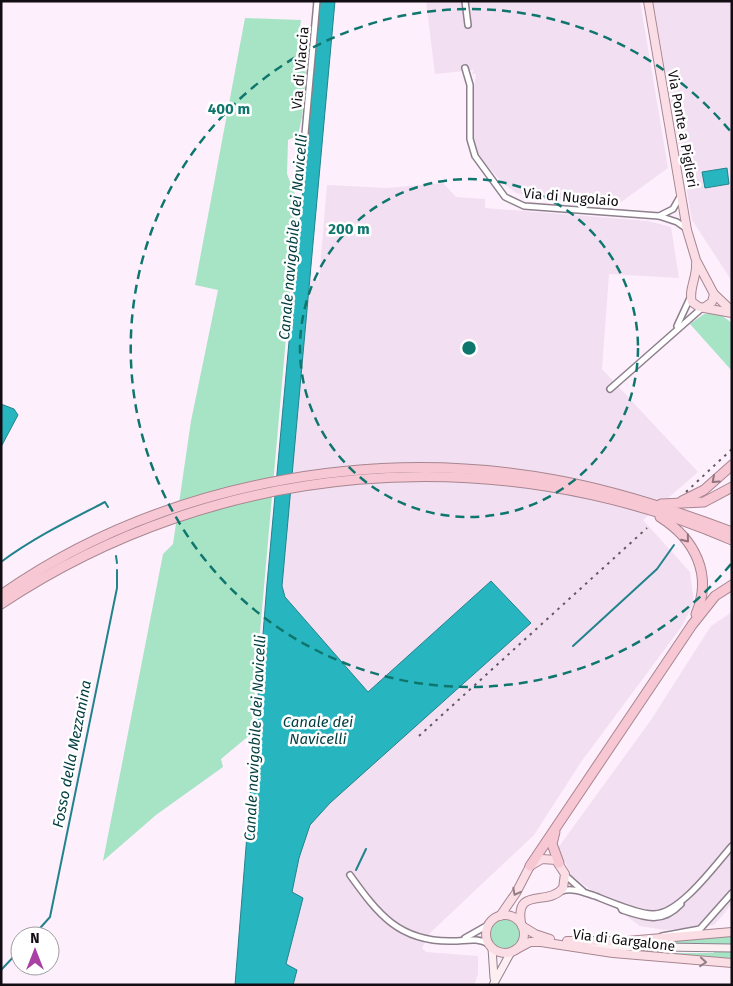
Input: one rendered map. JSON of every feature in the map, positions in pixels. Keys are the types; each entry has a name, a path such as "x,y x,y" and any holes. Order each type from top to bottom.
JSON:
{"highway":[{"path":"674,504 698,494 732,465"},
{"path":"1,595 75,552 211,498 264,485 325,474 392,468 473,470 540,477 648,506 732,532"},
{"path":"648,506 704,502 732,487"},
{"path":"648,506 732,540"},
{"path":"648,506 680,531 692,546 700,563 703,581 702,595 692,625"},
{"path":"1,604 77,558 148,523"},
{"path":"530,866 692,625 715,596 732,584"},
{"path":"558,824 552,844 559,863"}],"main road":[{"name":"Via Ponte a Piglieri","path":"648,1 688,230 696,260 708,285"},
{"name":"Via Ponte a Piglieri","path":"692,290 696,260"},
{"path":"700,284 708,285 732,312 694,304 692,290 700,284"},
{"path":"705,307 712,302 714,294"},
{"path":"542,858 552,859 559,863 565,874 564,884 559,893 553,896 525,901 520,912 523,939 513,951 501,952 491,946 486,935 488,925 500,916 516,893 530,866 542,858"},
{"path":"500,916 511,916 522,925"},
{"name":"Via di Gargalone","path":"522,925 542,937 613,954 730,965"},
{"name":"Via di Gargalone","path":"513,951 535,942 569,943 655,939 732,932"}],"street":[{"name":"Via di Viaccia","path":"302,167 317,1"},
{"path":"465,1 468,25"},
{"name":"Via di Nugolaio","path":"465,68 470,85 471,145 481,166 510,200 524,206 659,216 677,222 688,230"},
{"path":"659,216 673,209 682,194"},
{"path":"673,333 692,290"},
{"path":"610,389 705,307"},
{"path":"559,893 568,889 585,892 620,906 658,914 686,897 732,846"},
{"path":"565,874 570,882 585,892"},
{"path":"350,875 378,913 397,928 422,938 460,941 482,940 491,946 493,982"},
{"path":"655,939 667,934 698,930 706,924 732,893"},
{"path":"706,924 710,934"},
{"path":"460,941 488,925"},
{"path":"569,943 610,948 732,948"},
{"path":"493,982 513,951"}],"shaded area":[{"path":"426,1 640,1 668,168 617,205 543,199 516,193 502,182 480,158 474,143 472,101 476,74 472,74 475,65 473,70 435,74"},
{"path":"653,1 732,1 732,281 692,220"},
{"path":"443,183 456,197 485,199 485,208 648,221 671,227 679,278 609,274 602,369 698,472 643,520 690,572 694,602 682,626 581,762 534,835 430,933 422,948 426,952 478,956 478,974 474,985 293,985 296,970 286,964 303,899 292,893 299,858 310,825 330,803 491,581 368,692 288,603 282,586 310,280 319,280 327,185 387,188"},
{"path":"732,612 732,904 714,925 665,930 640,926 572,876 558,848 651,720 711,626"}],"green space":[{"path":"245,18 301,20 295,65 306,72 302,117 298,135 288,140 287,174 298,202 251,734 221,759 223,767 156,815 103,861 163,554 173,544 191,421 218,290 195,285"},
{"path":"704,314 721,315 732,323 732,371 690,324"},
{"path":"505,919 511,920 519,928 519,940 511,948 505,949 499,948 491,940 490,934 491,928 499,920"},
{"path":"732,935 732,961 625,953 714,953 714,944 625,943"}],"water":[{"name":"Canale dei Navicelli","path":"320,1 335,1 282,586 285,597 368,692 491,581 531,623 330,803 310,825 299,858 292,892 303,898 286,964 297,970 293,985 235,985 267,584"},
{"path":"727,168 729,184 705,188 702,172"},
{"path":"1,404 14,409 18,415 1,447"}],"waterway":[{"path":"1,562 39,537 105,502 108,507"},
{"path":"573,646 657,569 674,545"},
{"path":"116,556 117,563"},
{"name":"Fosso della Mezzanina","path":"42,926 50,917 117,588 117,570"},
{"path":"356,870 366,849"},
{"name":"Fosso della Mezzanina","path":"1,970 10,961"}],"railway":[{"path":"686,492 732,449"},
{"path":"419,736 647,528"}],"water label":[{"name":"Canale navigabile dei Navicelli","path":"293,237"},
{"name":"Canale navigabile dei Navicelli","path":"255,738"}]}
